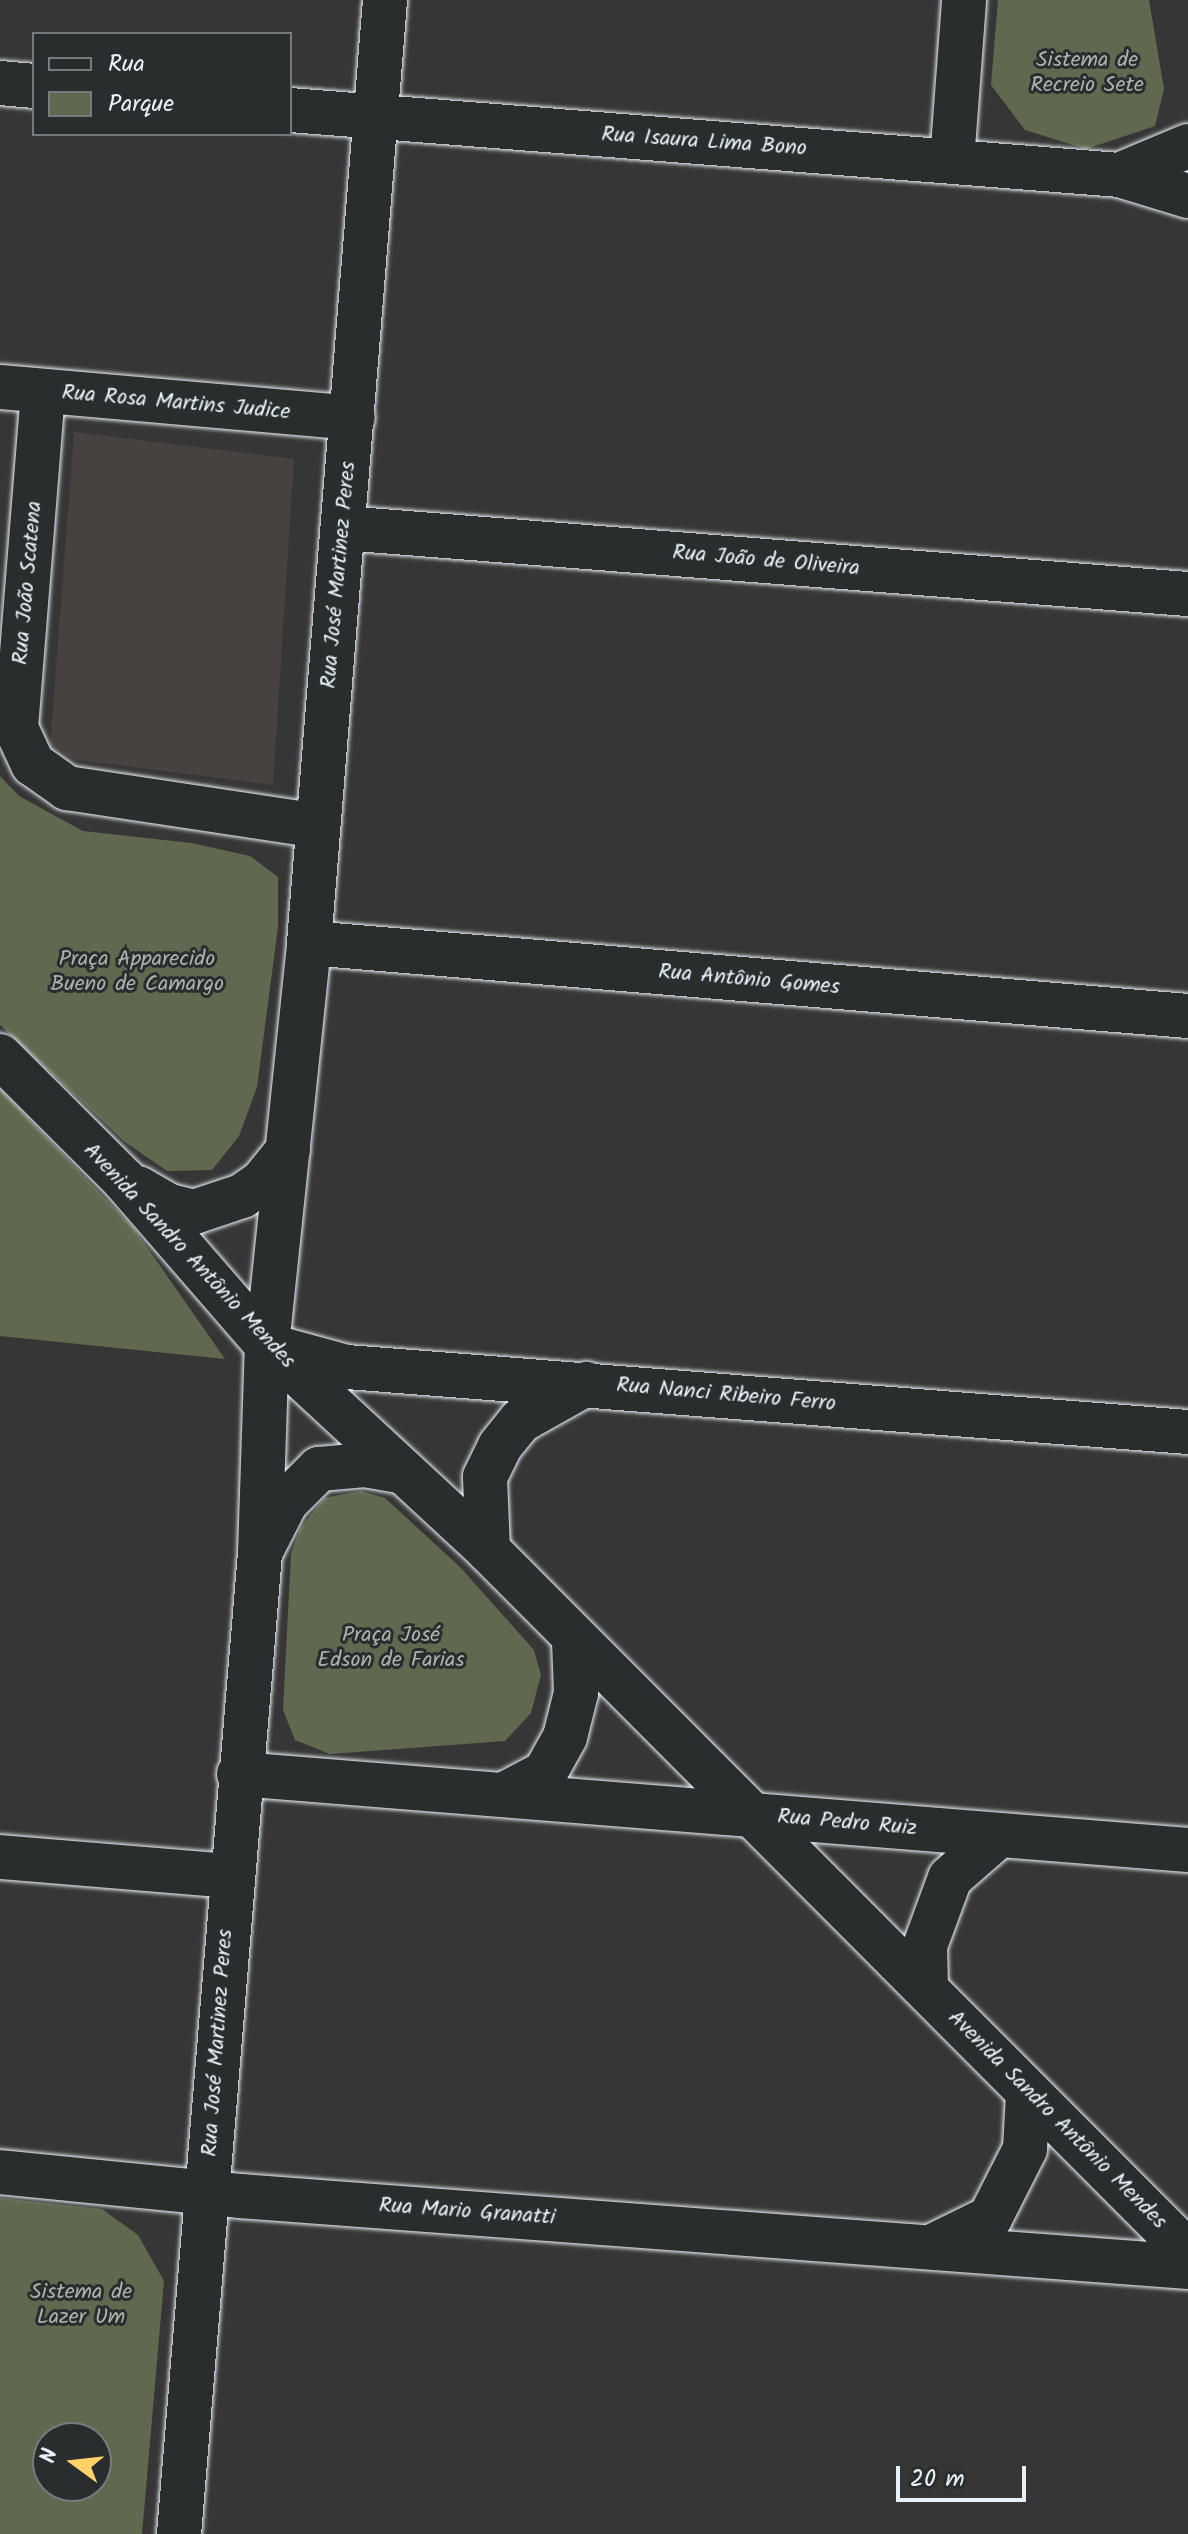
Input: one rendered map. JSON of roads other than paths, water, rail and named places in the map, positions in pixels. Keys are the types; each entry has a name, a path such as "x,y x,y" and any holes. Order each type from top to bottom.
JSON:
{"street":[{"name":"Rua José Martinez Peres","path":"179,2534 239,1774 260,1553 267,1345 309,943 385,0"},
{"path":"952,161 964,0"},
{"path":"0,83 32,86"},
{"name":"Rua Isaura Lima Bono","path":"292,110 1119,175 1188,196"},
{"name":"Rua Isaura Lima Bono","path":"1119,175 1188,146"},
{"name":"Rua Rosa Martins Judice","path":"0,387 353,418"},
{"name":"Rua João Scatena","path":"43,392 16,728 33,764 67,788 317,826"},
{"name":"Rua João de Oliveira","path":"343,528 1188,594"},
{"name":"Rua Antônio Gomes","path":"309,943 1188,1016"},
{"name":"Avenida Sandro Antônio Mendes","path":"0,1056 124,1180 267,1345 488,1550 574,1640 755,1815 1188,2252"},
{"path":"124,1180 169,1206 194,1212 242,1196 262,1182 288,1150"},
{"name":"Rua Nanci Ribeiro Ferro","path":"267,1345 347,1367 1188,1432"},
{"path":"488,1550 485,1477 500,1446 520,1421 586,1384"},
{"name":"Rua José Martinez Peres","path":"260,1553 286,1502 319,1469 365,1465 403,1472"},
{"path":"505,1794 545,1773 565,1737 576,1693 574,1640"},
{"name":"Rua Pedro Ruiz","path":"239,1774 1188,1850"},
{"path":"926,1986 925,1946 950,1878 999,1835"},
{"path":"0,1857 231,1876"},
{"path":"935,2245 990,2218 1025,2149 1028,2093"},
{"name":"Rua Mario Granatti","path":"0,2172 206,2193 935,2245 1188,2267"}],"park label":[{"name":"Sistema de Recreio Sete","path":"1087,72"},
{"name":"Praça Apparecido Bueno de Camargo","path":"137,972"},
{"name":"Praça José Edson de Farias","path":"391,1648"},
{"name":"Sistema de Lazer Um","path":"81,2304"}]}
